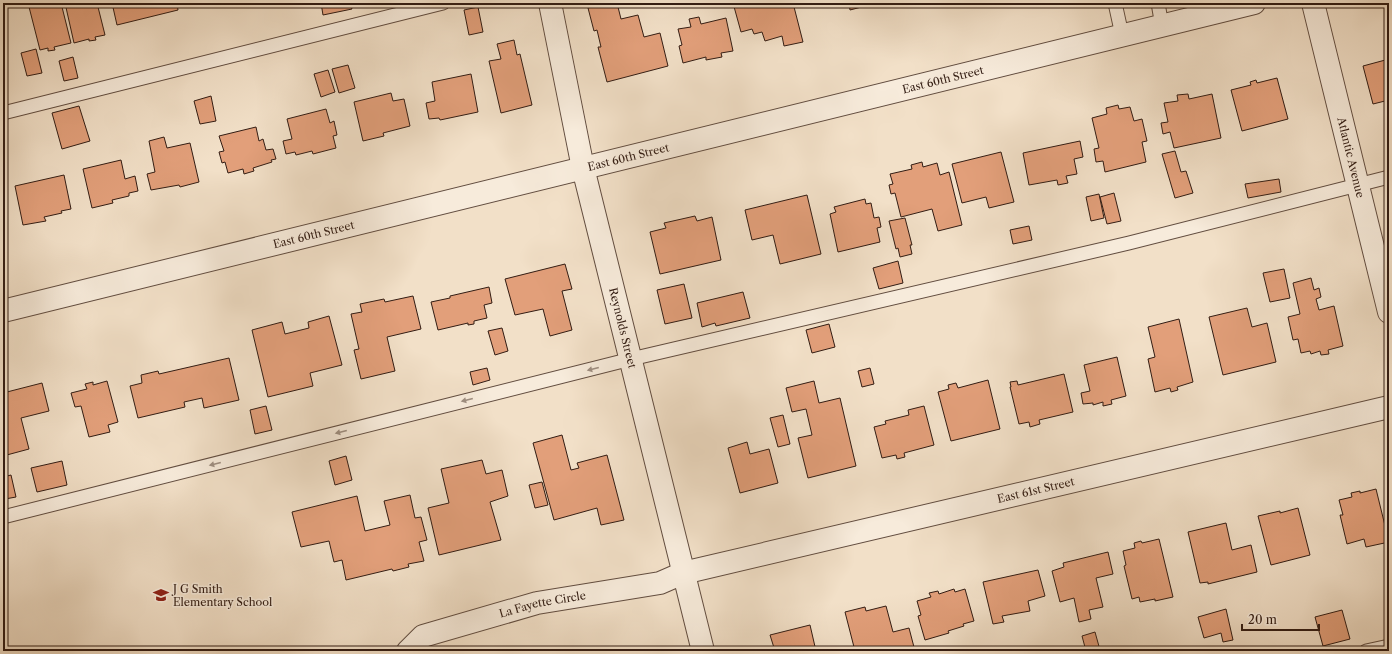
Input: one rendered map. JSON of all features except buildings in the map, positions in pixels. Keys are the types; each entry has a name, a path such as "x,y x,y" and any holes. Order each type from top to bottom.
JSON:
{"street":[{"name":"Reynolds Street","path":"550,3 583,168 703,651"},
{"name":"East 60th Street","path":"3,310 1254,3"},
{"name":"Atlantic Avenue","path":"1313,3 1389,312"},
{"name":"East 61st Street","path":"684,573 1389,407"},
{"name":"La Fayette Circle","path":"408,651 423,636 537,603 660,583 684,573"}],"lane":[{"path":"3,112 442,3"},
{"path":"1114,3 1122,35"},
{"path":"1158,3 1162,26"},
{"path":"3,516 631,359 1129,243 1389,178"},
{"path":"1366,651 1389,646"}],"place":[{"name":"J G Smith Elementary School","path":"161,595"}]}
